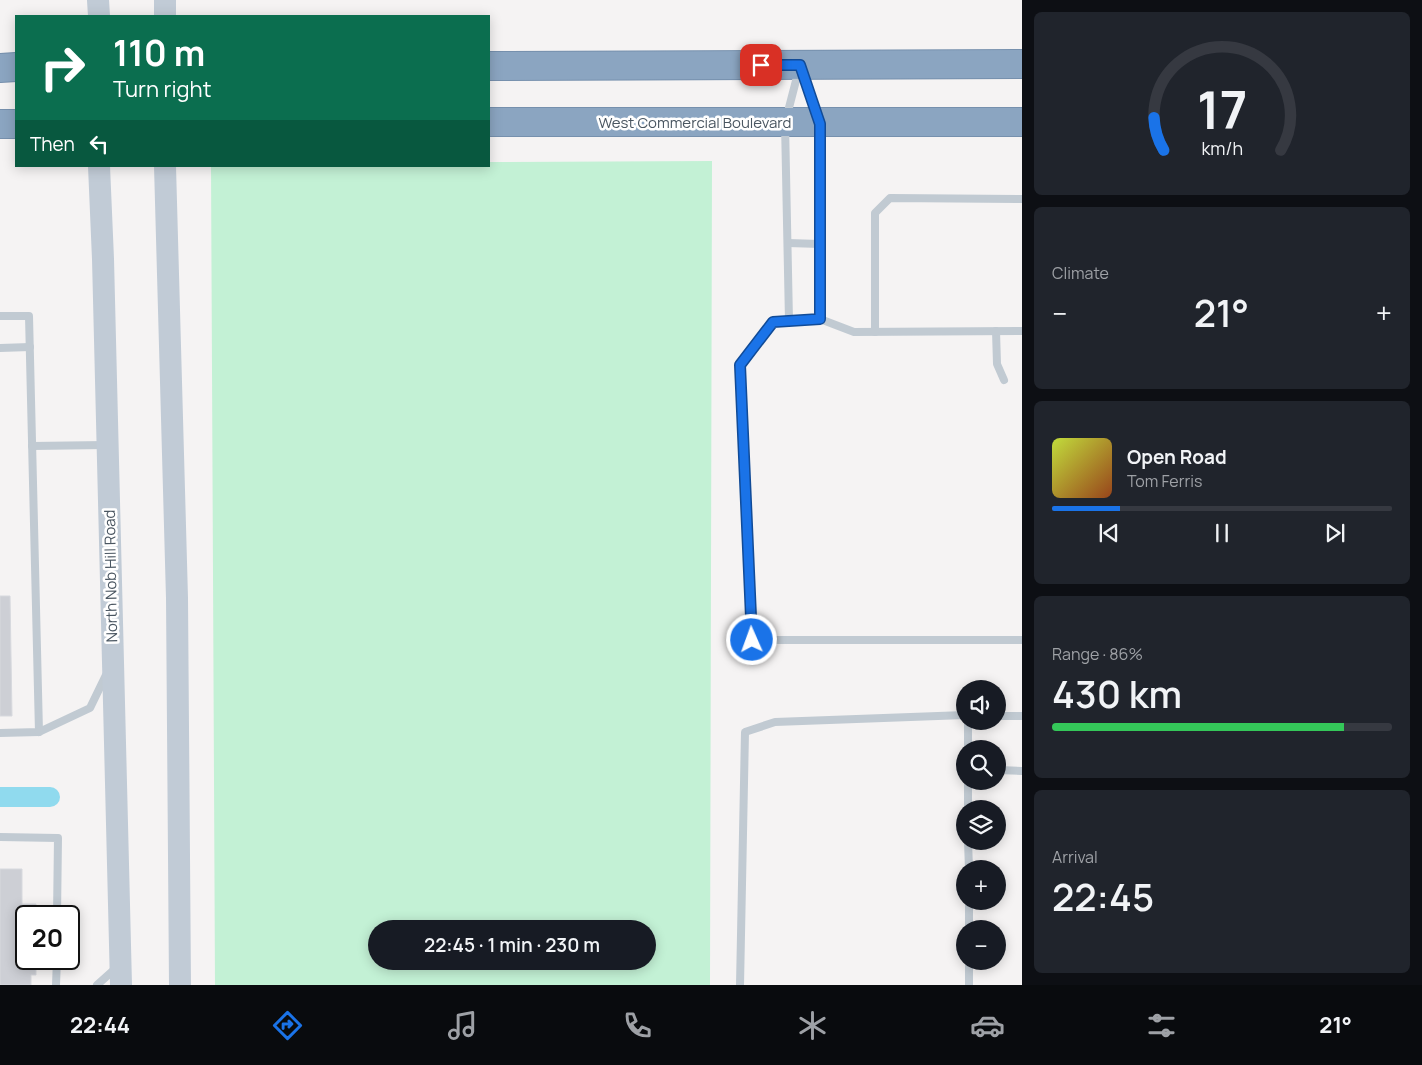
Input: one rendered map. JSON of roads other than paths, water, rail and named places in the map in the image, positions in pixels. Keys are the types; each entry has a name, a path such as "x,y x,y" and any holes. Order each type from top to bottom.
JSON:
{"highway":[{"path":"490,66 1022,64"},
{"path":"0,68 15,67"},
{"name":"West Commercial Boulevard","path":"490,122 820,124 1022,122"},
{"path":"0,124 15,124"}],"main road":[{"path":"98,0 99,15"},
{"path":"165,0 165,15"},
{"name":"North Nob Hill Road","path":"99,167 103,259 120,975"},
{"path":"165,167 176,598 180,985"}],"lane":[{"path":"790,321 785,124 800,65"},
{"path":"800,65 820,124 820,319"},
{"path":"875,332 875,213 890,198 1022,200"},
{"path":"788,244 820,244"},
{"path":"0,316 29,316 39,732"},
{"path":"1022,331 854,332 820,319 773,322 740,365 752,640 1022,640"},
{"path":"996,331 997,364 1004,380"},
{"path":"0,348 30,347"},
{"path":"32,446 107,445"},
{"path":"0,733 39,732 90,708 112,662"},
{"path":"740,985 745,732 775,722 956,715"},
{"path":"1006,716 1022,716"},
{"path":"1006,770 1022,771"},
{"path":"0,837 58,838 57,905"},
{"path":"56,985 57,970"},
{"path":"969,970 969,985"},
{"path":"97,985 120,975"}],"waterway":[{"path":"0,797 50,797"}]}
